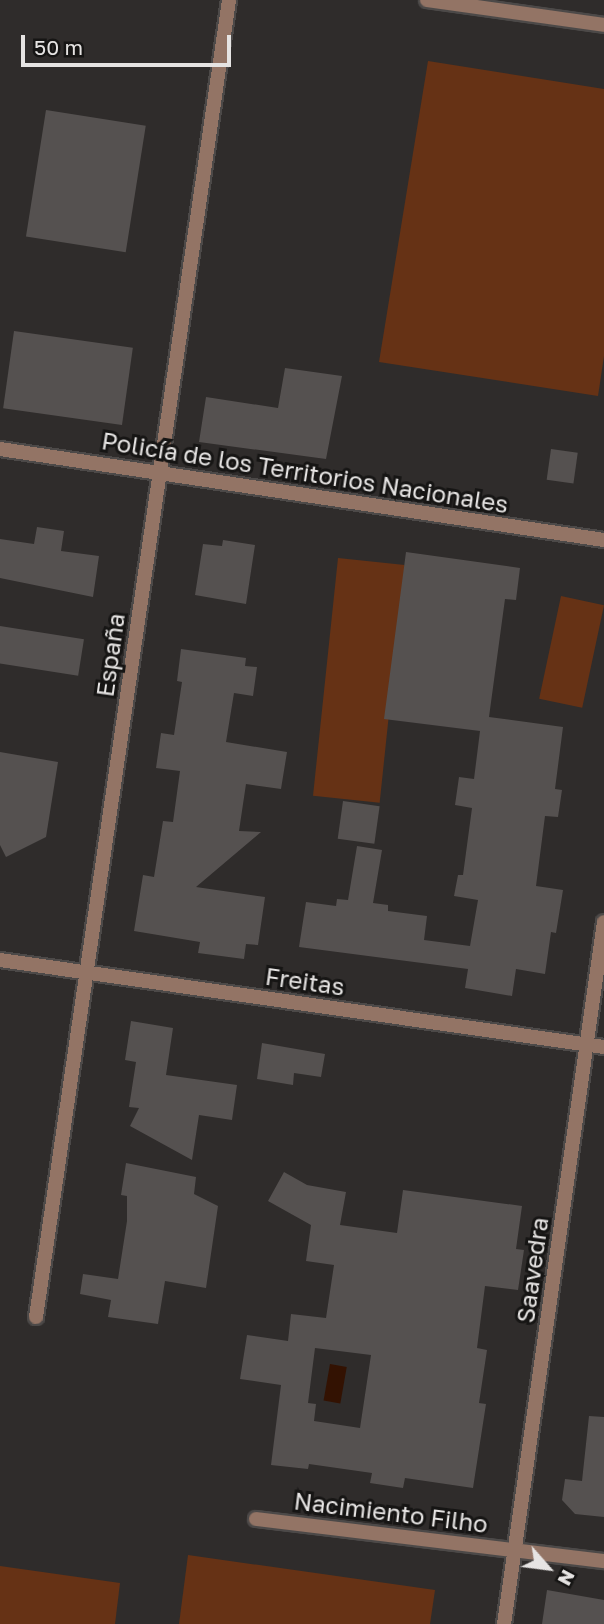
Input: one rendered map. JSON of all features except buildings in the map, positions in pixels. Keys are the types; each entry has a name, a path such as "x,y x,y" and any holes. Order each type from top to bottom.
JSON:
{"street":[{"name":"España","path":"36,1317 229,0"},
{"path":"427,0 604,24"},
{"name":"Policía de los Territorios Nacionales","path":"0,449 604,540"},
{"name":"Saavedra","path":"504,1624 604,922"},
{"name":"Freitas","path":"0,960 604,1047"},
{"name":"Nacimiento Filho","path":"256,1519 604,1562"}],"shaded area":[{"path":"428,61 604,89 604,356 598,396 379,362"},
{"path":"338,558 405,565 380,803 313,796"},
{"path":"561,596 604,605 582,708 539,699"},
{"path":"330,1364 347,1367 340,1403 324,1400"},
{"path":"188,1555 435,1590 430,1624 179,1624"},
{"path":"0,1566 120,1583 115,1624 0,1624"}]}
